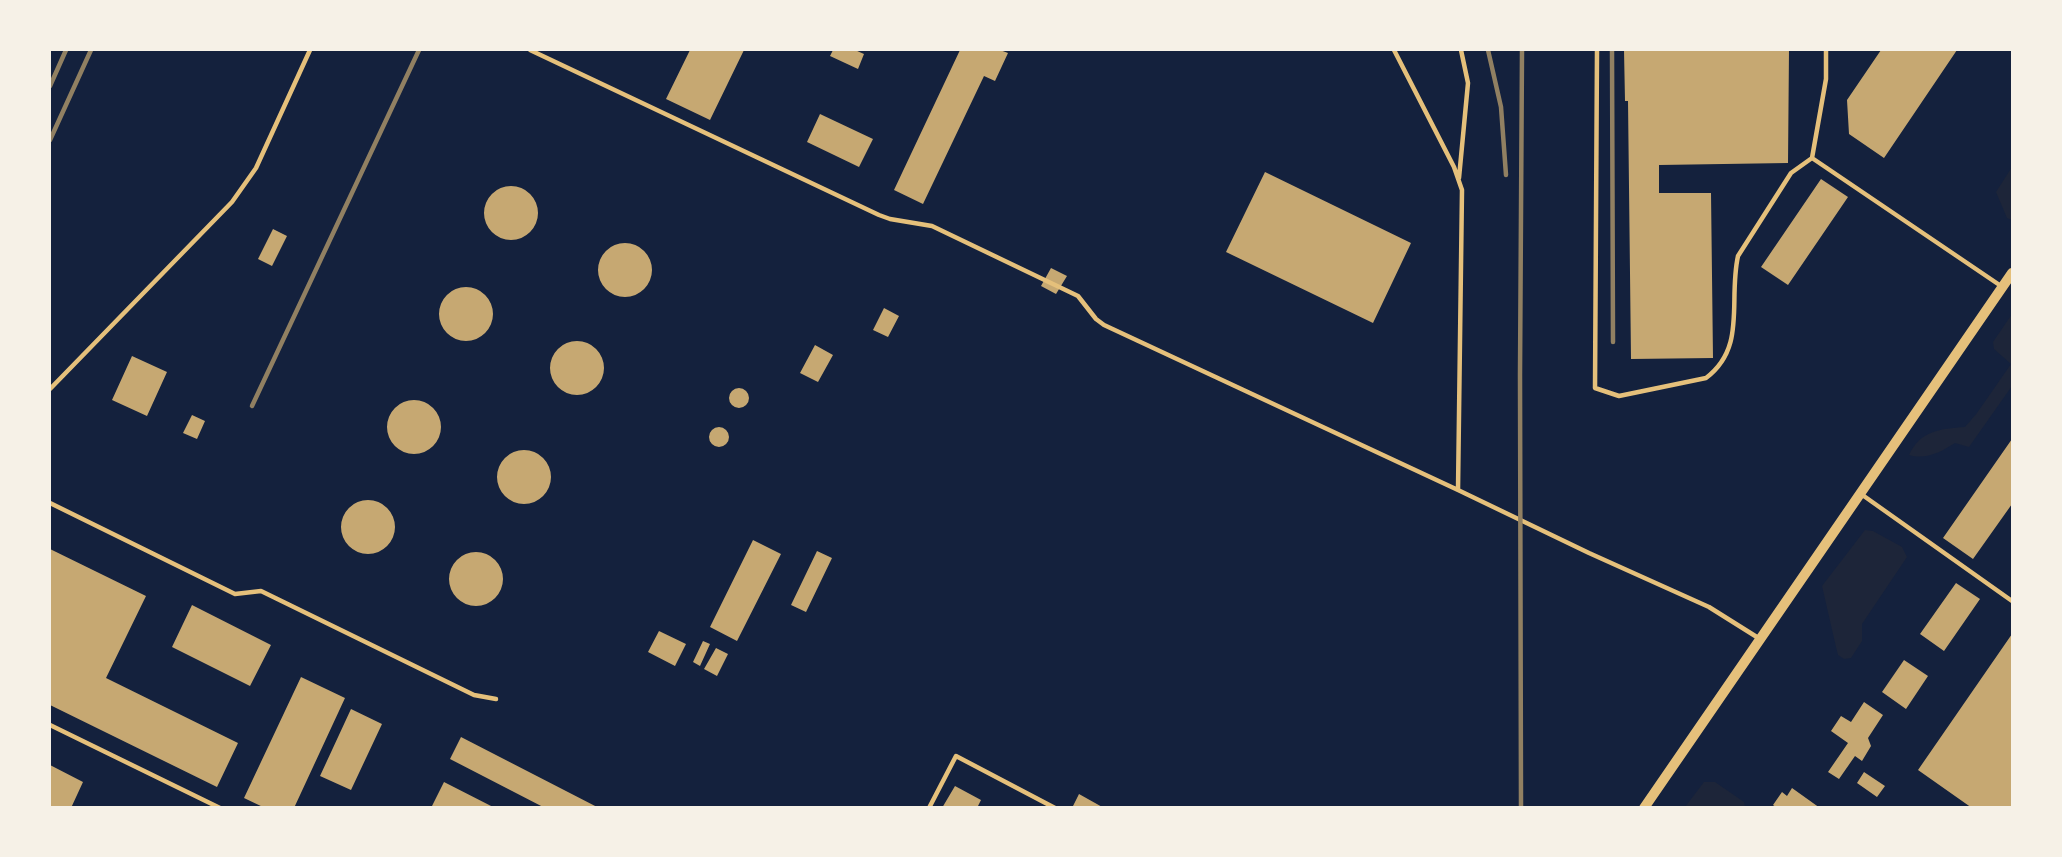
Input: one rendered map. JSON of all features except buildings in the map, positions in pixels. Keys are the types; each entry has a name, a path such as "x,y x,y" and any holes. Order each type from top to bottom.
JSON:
{"street":[{"path":"1644,807 2013,273"}],"lane":[{"path":"50,389 232,202 256,168 310,50"},
{"path":"530,50 879,215 932,226 1078,296 1104,325 1709,607 1760,639"},
{"path":"1394,50 1459,178"},
{"path":"1458,490 1463,204 1459,178 1468,83 1461,50"},
{"path":"1597,50 1596,388 1619,396 1706,378 1717,370 1729,352 1733,338 1735,271 1738,256 1791,173 1812,158 1826,79 1826,50"},
{"path":"1812,158 2003,287"},
{"path":"1861,494 2013,601"},
{"path":"50,503 235,594 261,591 474,695 496,699"},
{"path":"50,725 220,807"},
{"path":"929,807 956,756 1055,807"}],"shaded area":[{"path":"2012,167 2012,220 2007,218 1996,192"},
{"path":"2012,314 2012,386 1969,447 1955,443 1927,456 1909,455 1919,440 1925,436 1939,430 1965,427 1977,413 2011,364 1994,349 1993,342"},
{"path":"1865,530 1873,531 1902,547 1907,557 1862,624 1862,641 1851,658 1844,659 1838,655 1822,586"},
{"path":"1704,782 1715,782 1744,802 1745,807 1685,807"}],"railway":[{"path":"50,86 66,50"},
{"path":"50,140 91,50"},
{"path":"252,406 419,50"},
{"path":"1488,50 1501,107 1506,175"},
{"path":"1521,808 1522,50"},
{"path":"1612,50 1613,342"}]}
